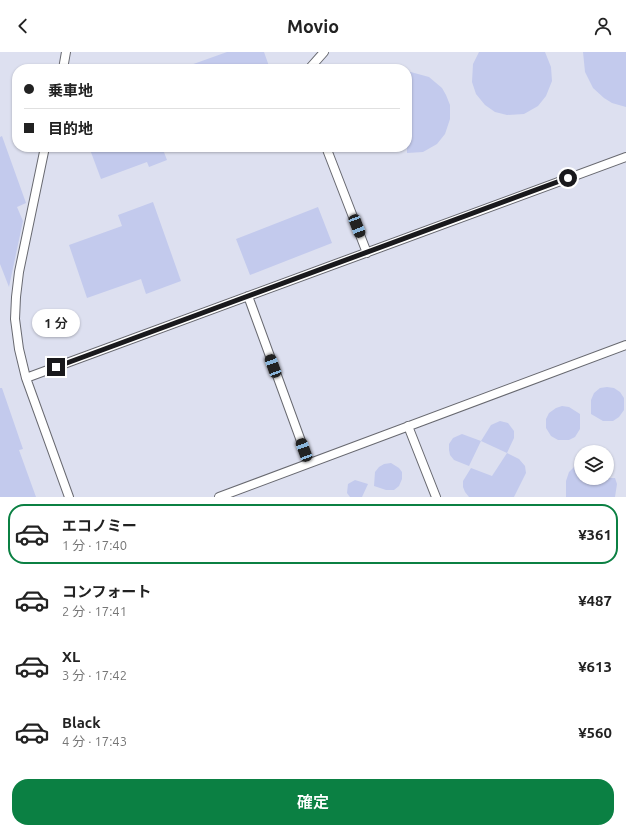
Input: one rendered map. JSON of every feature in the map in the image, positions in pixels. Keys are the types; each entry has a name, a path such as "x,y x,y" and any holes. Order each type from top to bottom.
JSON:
{"lane":[{"path":"64,64 66,52"},
{"path":"313,64 324,52"},
{"path":"44,152 21,265 16,297 16,319 19,349 26,378 69,497"},
{"path":"328,152 367,253"},
{"path":"26,378 626,157"},
{"path":"248,296 309,463"},
{"path":"219,497 626,345"},
{"path":"408,426 436,497"}],"shaded area":[{"path":"0,52 626,52 626,497 0,497"}],"building":[{"path":"227,52 264,52 268,64 193,64"},
{"path":"479,52 545,52 551,67 552,81 546,96 538,106 524,114 507,115 495,112 485,105 476,94 472,82 473,64"},
{"path":"583,52 626,52 626,107 612,103 593,88 585,72"},
{"path":"412,72 429,77 442,88 450,105 450,119 445,134 437,144 423,152 407,153 412,152"},
{"path":"2,136 26,203 17,207 23,221 9,287 0,264 0,137"},
{"path":"91,152 164,152 167,160 149,167 147,162 101,179"},
{"path":"153,202 181,281 146,294 141,279 87,298 69,245 122,226 118,215"},
{"path":"318,207 332,243 250,275 236,239"},
{"path":"0,388 2,388 23,449 19,450 36,497 0,497"},
{"path":"600,388 614,388 620,392 624,398 624,410 619,417 613,421 603,421 591,414 591,400 594,393"},
{"path":"562,406 569,407 580,414 580,429 575,437 569,440 558,440 551,436 546,428 546,419 549,413"},
{"path":"500,421 508,423 514,431 514,438 507,453 481,441 491,425"},
{"path":"462,434 481,441 469,466 454,460 450,455 449,444 453,438"},
{"path":"507,453 519,459 525,466 526,473 514,497 469,497 463,487 463,481 471,468 492,476"},
{"path":"391,463 402,472 402,479 399,486 394,490 386,490 374,486 375,472 384,464"},
{"path":"574,467 574,485 614,485 615,478 617,484 615,497 566,497 566,481 569,472"},
{"path":"355,480 368,484 362,497 350,497 347,493 348,484"}],"route":[{"path":"56,367 568,178"}]}
